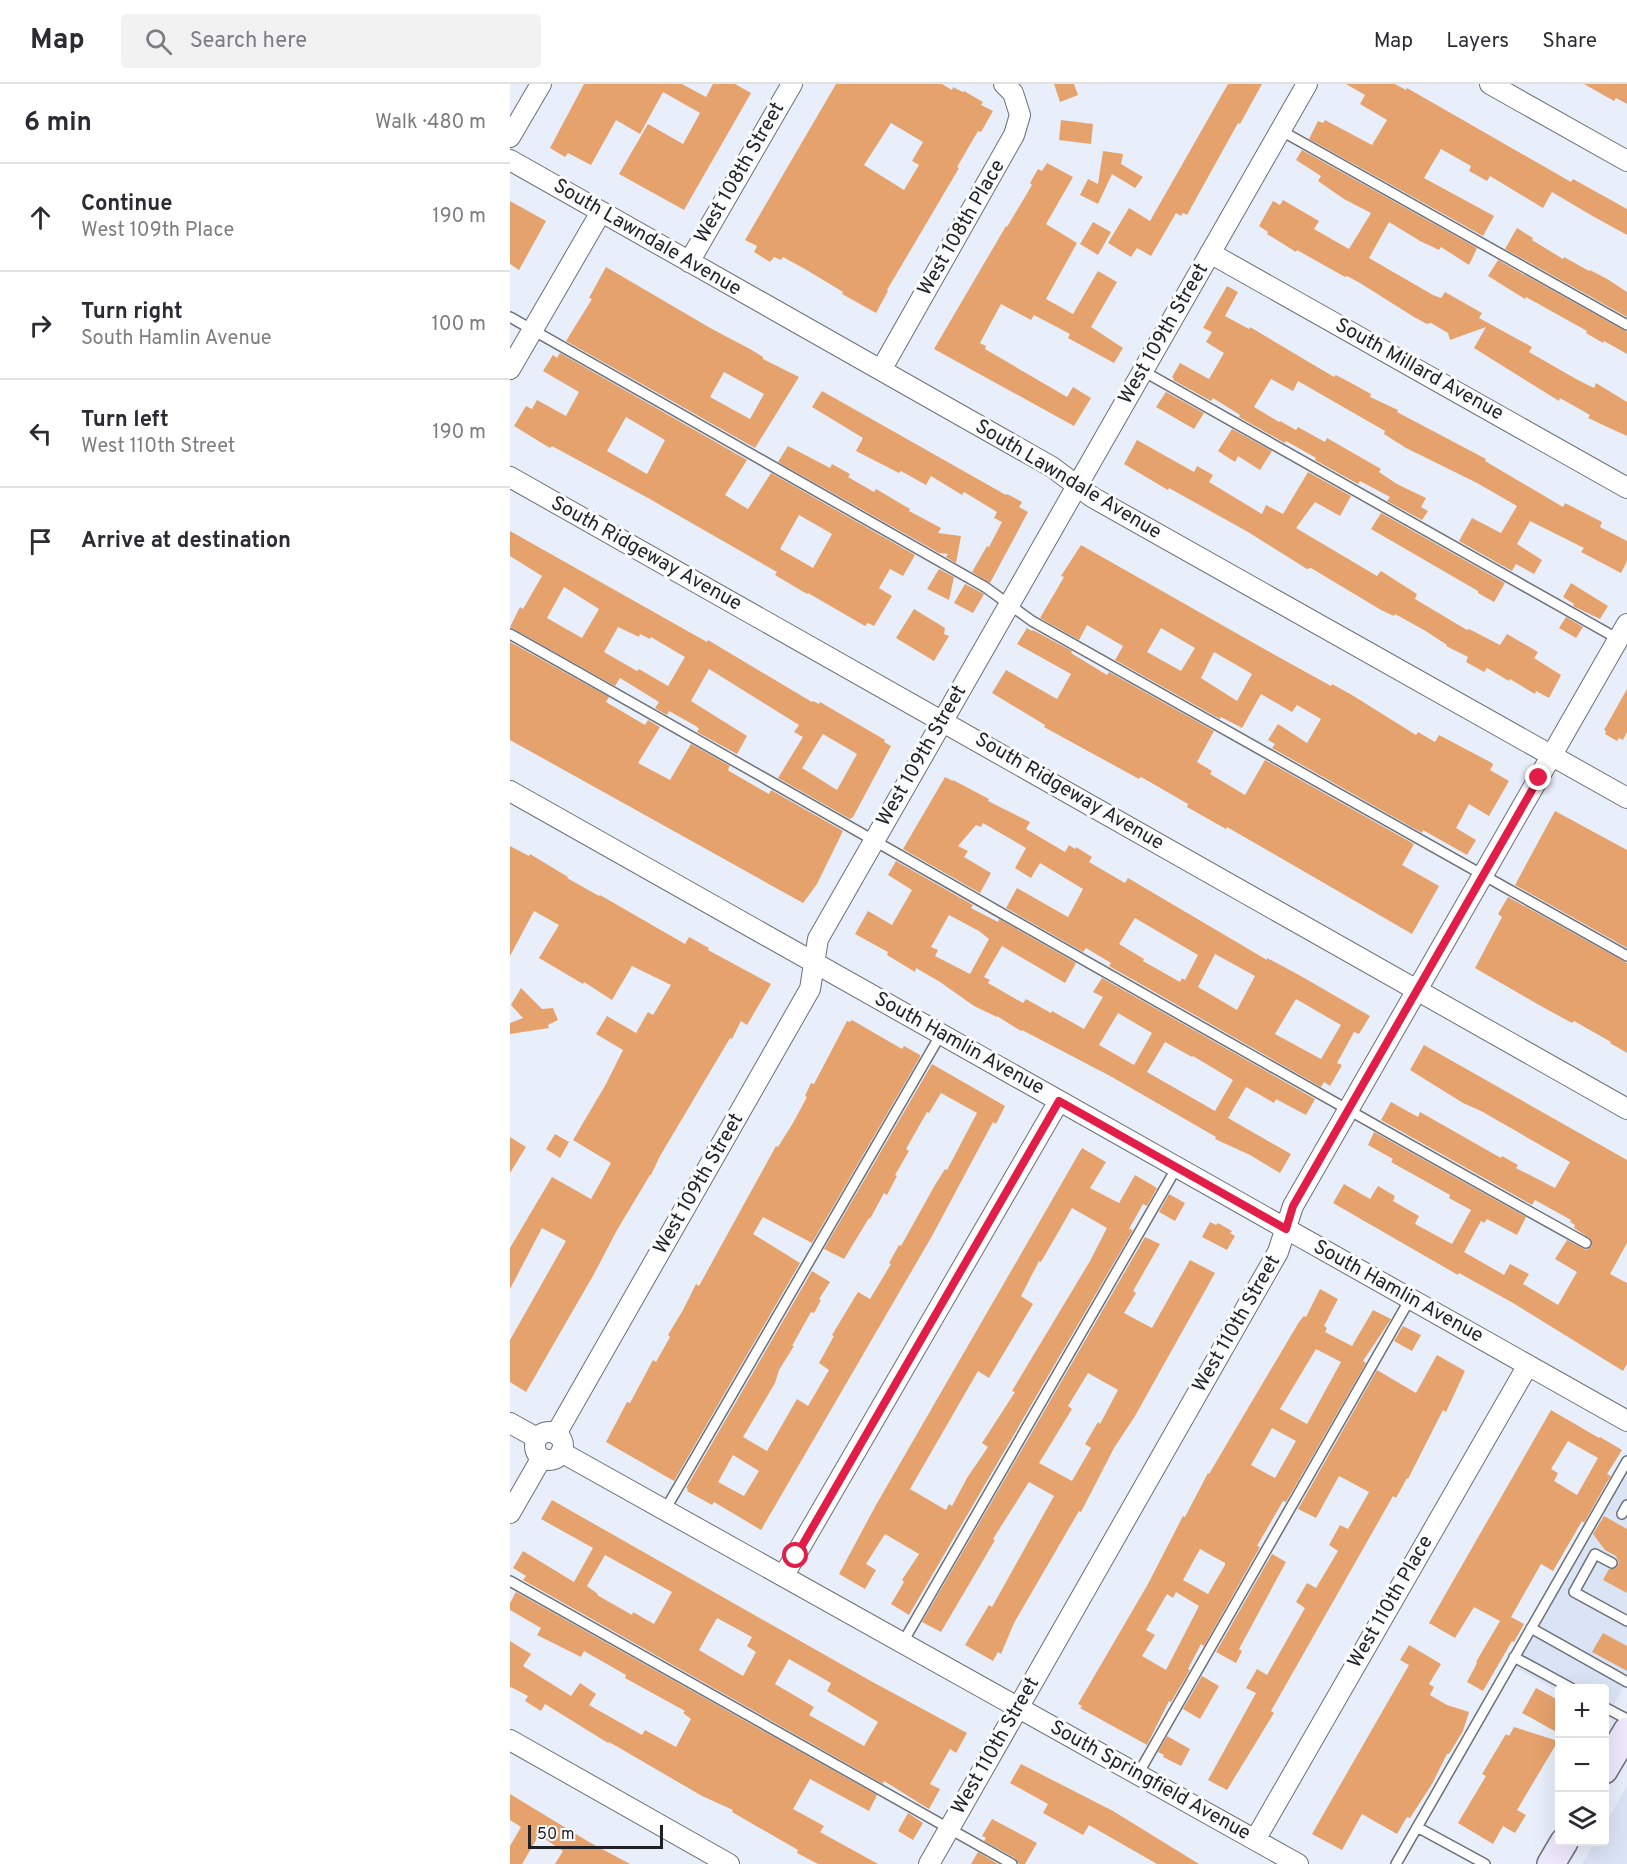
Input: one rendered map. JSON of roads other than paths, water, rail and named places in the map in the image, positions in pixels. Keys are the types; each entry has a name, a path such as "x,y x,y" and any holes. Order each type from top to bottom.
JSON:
{"main road":[{"path":"1609,1763 1627,1731"},
{"path":"1551,1864 1562,1846"}],"street":[{"path":"510,137 541,84"},
{"name":"West 108th Street","path":"689,262 792,84"},
{"name":"West 108th Place","path":"881,370 1014,135 1020,115 1012,93 1004,84"},
{"name":"West 109th Street","path":"552,1442 810,990 818,939 1306,84"},
{"path":"1490,84 1627,161"},
{"name":"South Lawndale Avenue","path":"510,160 1052,467 1095,499 1627,798"},
{"path":"510,369 601,212"},
{"name":"South Millard Avenue","path":"1210,252 1627,488"},
{"name":"South Ridgeway Avenue","path":"510,477 1627,1109"},
{"name":"West 110th Street","path":"929,1864 1278,1252 1293,1206 1552,755 1624,636"},
{"name":"South Hamlin Avenue","path":"510,791 1627,1421"},
{"path":"784,1575 1059,1101"},
{"name":"West 110th Place","path":"1255,1840 1528,1365"},
{"name":"South Springfield Avenue","path":"510,1423 552,1442 665,1510 1298,1864"},
{"path":"510,1513 541,1459 550,1461 555,1459 552,1442"},
{"path":"510,1740 729,1864"}],"lane":[{"path":"1280,130 1627,326"},
{"path":"510,317 985,587 1032,621 1627,956"},
{"path":"1143,371 1624,636"},
{"path":"510,634 1348,1111 1586,1243"},
{"path":"665,1510 941,1034"},
{"path":"903,1642 1177,1167"},
{"path":"1138,1774 1410,1299"},
{"path":"1396,1864 1627,1461"},
{"path":"1622,1514 1627,1505"},
{"path":"1574,1592 1595,1554 1612,1563"},
{"path":"510,1581 1012,1864"},
{"path":"1557,1583 1627,1621"},
{"path":"1531,1628 1627,1683"},
{"path":"1514,1657 1562,1684"},
{"path":"1609,1709 1627,1719"},
{"path":"1417,1827 1485,1864"}]}
